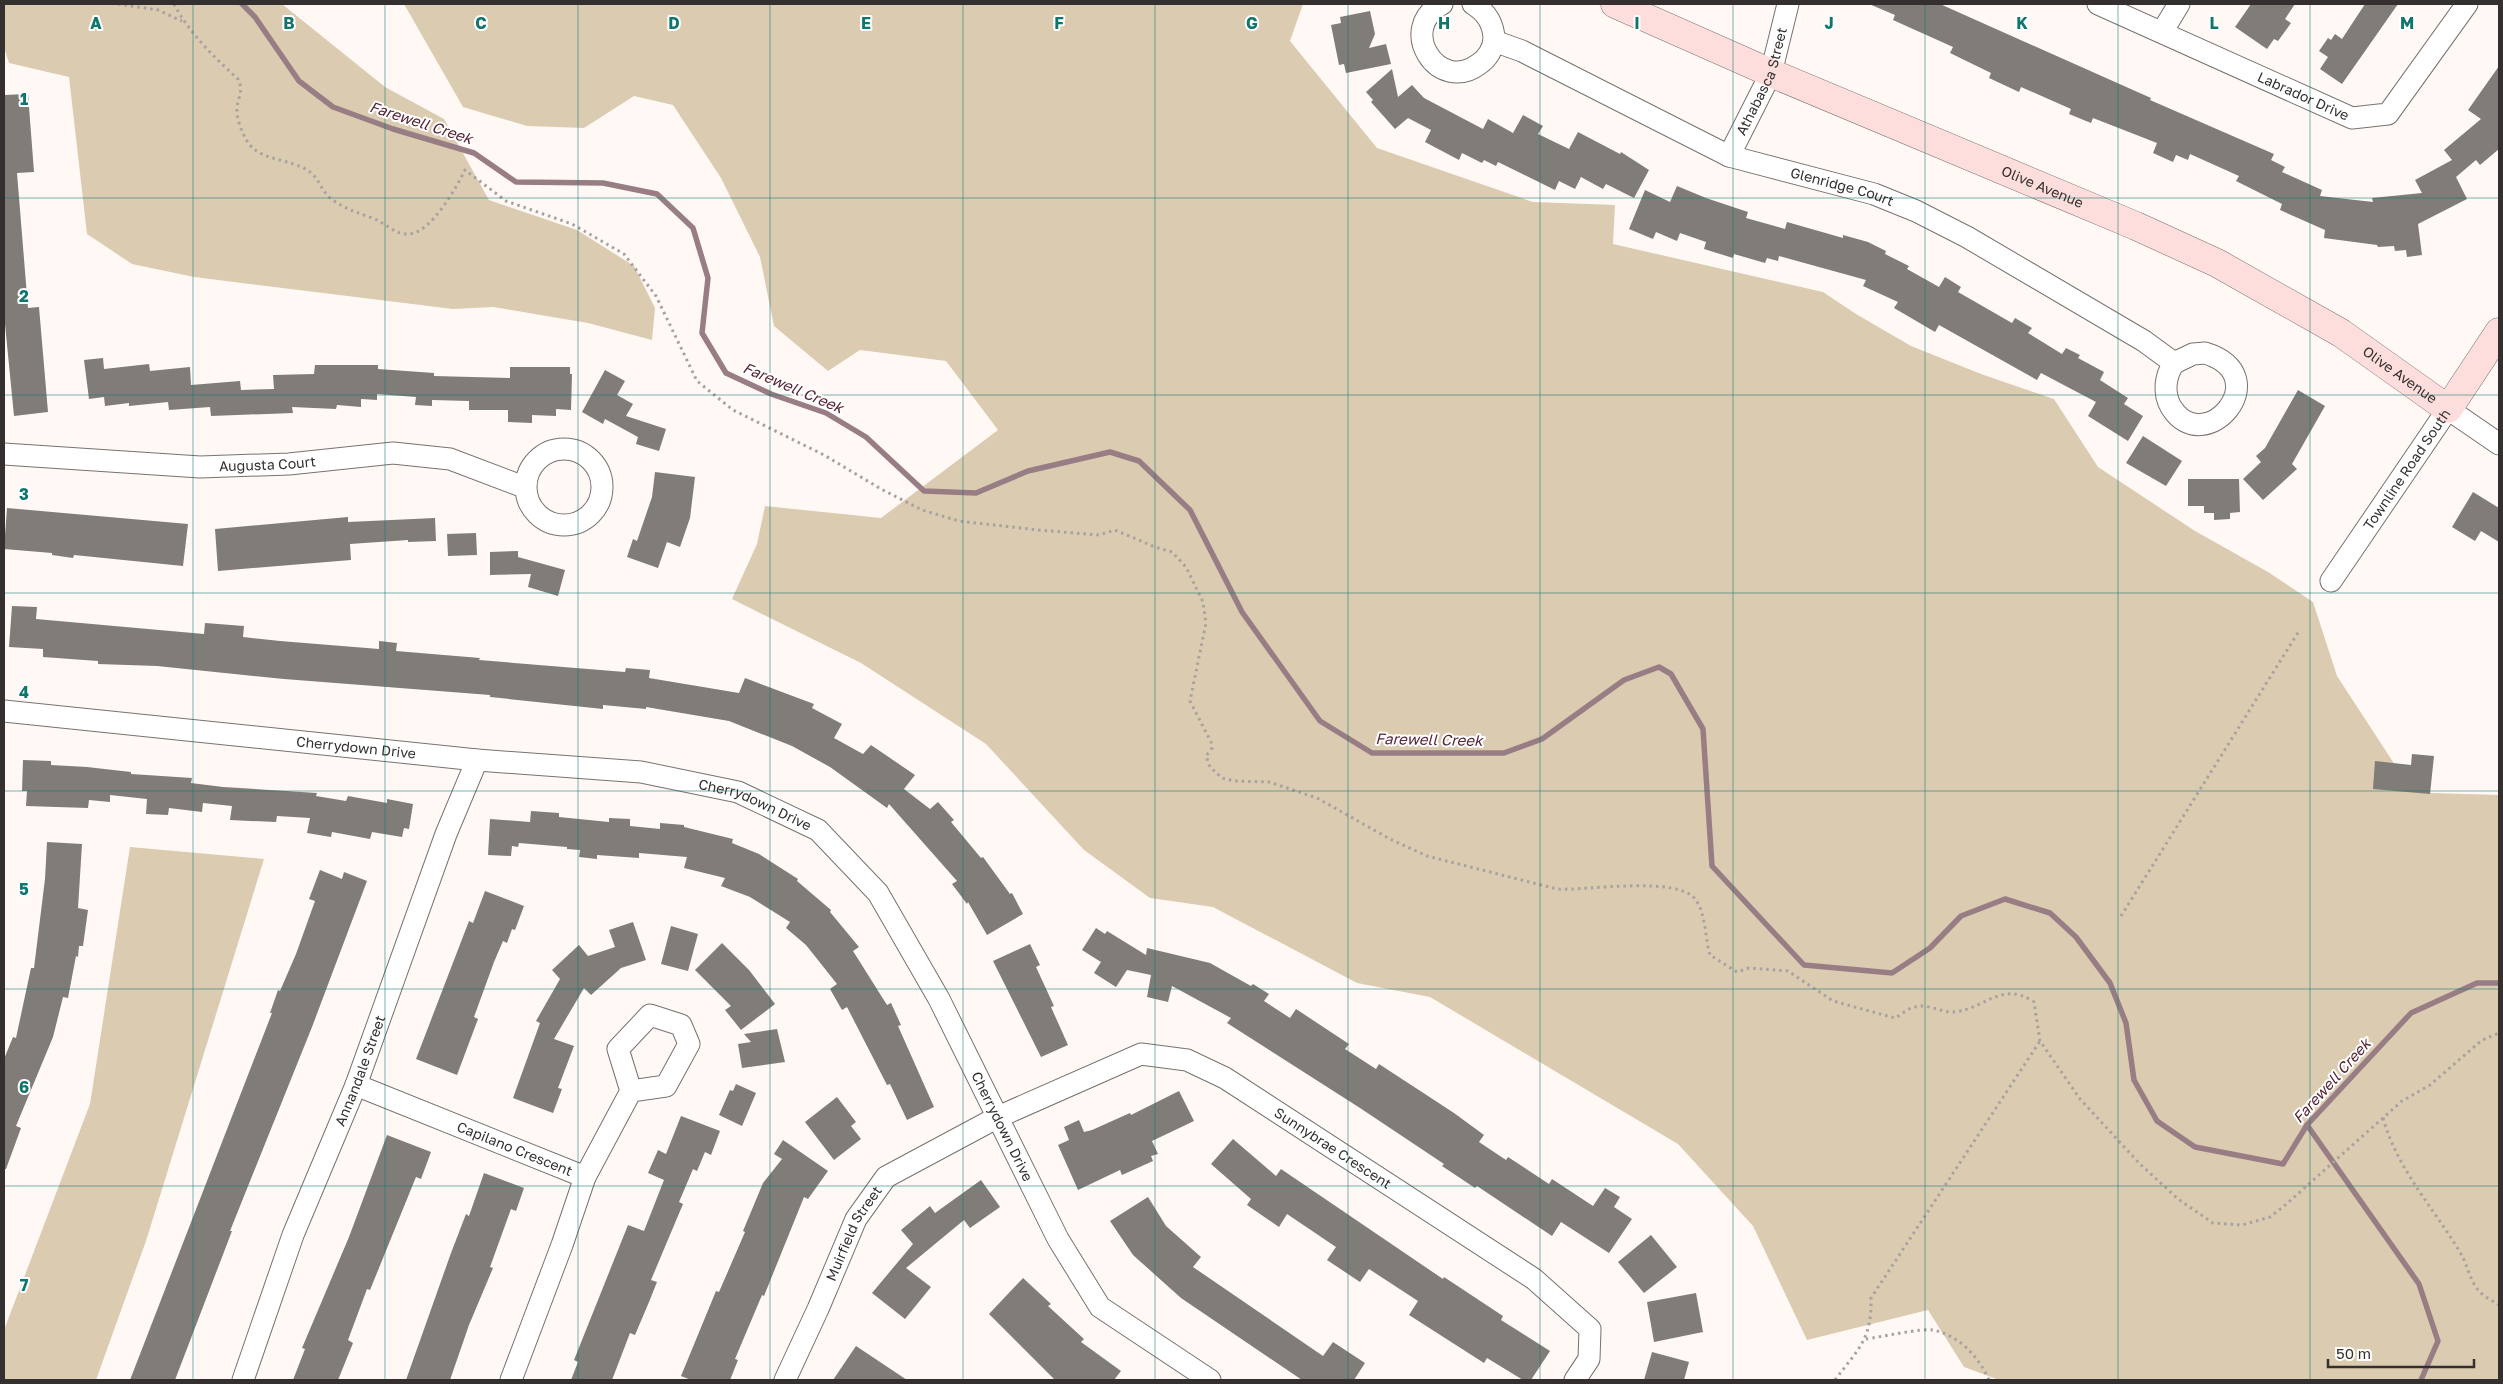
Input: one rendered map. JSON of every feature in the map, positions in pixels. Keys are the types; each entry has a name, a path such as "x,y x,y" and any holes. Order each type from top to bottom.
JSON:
{"main road":[{"name":"Olive Avenue","path":"1615,4 1771,73 2118,218 2217,263 2341,333 2448,409"},
{"name":"Townline Road South","path":"2448,409 2499,332"}],"street":[{"path":"1442,4 1427,16 1422,28 1422,40 1425,51 1441,68 1458,72 1474,68 1484,61 1494,41 1489,18 1481,9 1473,4"},
{"name":"Athabasca Street","path":"1729,156 1771,73 1788,4"},
{"name":"Labrador Drive","path":"2098,4 2352,118 2388,114 2467,4"},
{"path":"2162,32 2179,4"},
{"name":"Glenridge Court","path":"1494,41 1522,51 1729,156 1874,194 1916,210 1967,237 2136,336 2174,363"},
{"path":"2448,409 2499,444"},
{"name":"Townline Road South","path":"2331,581 2448,409"},
{"name":"Augusta Court","path":"4,454 200,467 289,464 393,453 450,458 524,487"},
{"name":"Cherrydown Drive","path":"4,711 477,760 641,772 738,792 818,830 878,893 939,999 1058,1239 1100,1306 1210,1380"},
{"name":"Annandale Street","path":"243,1380 293,1235 356,1085 446,834 477,760"},
{"name":"Sunnybrae Crescent","path":"998,1117 1140,1054 1187,1060 1225,1078 1534,1279 1590,1329 1589,1359 1575,1380"},
{"name":"Capilano Crescent","path":"356,1085 585,1177 562,1245 511,1380"},
{"path":"585,1177 631,1091"},
{"name":"Muirfield Street","path":"785,1380 818,1309 856,1219 886,1177 998,1117"}],"path":[{"path":"118,4 158,10 184,22"},
{"path":"174,4 184,22 238,79 242,87 236,109 243,132 255,152 306,169 316,176 323,192 344,207 377,220 398,233 410,234 420,230 445,204 465,170 506,201 572,224 624,254 656,296 697,380 733,410 824,455 881,489 922,510 959,521 1038,530 1099,535 1115,530 1172,552 1186,566 1203,602 1206,624 1190,701 1211,742 1212,748 1206,756 1210,766 1222,778 1234,781 1269,782 1317,798 1390,839 1427,856 1556,889 1583,890 1637,885 1681,889 1694,898 1700,908 1710,955 1737,972 1749,968 1788,971 1834,1001 1878,1015 1895,1018 1916,1006 1953,1012 1978,1005 2002,993 2022,994 2034,1002 2040,1041 2080,1099 2138,1163 2178,1199 2212,1223 2242,1225 2270,1217 2402,1101 2430,1085 2482,1040 2499,1033"},
{"path":"2121,916 2299,631"},
{"path":"1835,1380 1866,1338 1871,1315 1871,1298 2040,1041"},
{"path":"2383,1118 2389,1139 2415,1189 2442,1223 2465,1261 2472,1281 2480,1292 2499,1305"},
{"path":"1866,1338 1931,1330 1958,1340 1981,1362 1989,1380"}],"shaded area":[{"path":"4,4 282,4 385,87 444,119 489,200 577,230 634,266 655,308 652,340 588,323 493,307 453,309 194,277 132,264 87,234 69,77 9,63 4,47"},
{"path":"404,4 1303,4 1290,41 1377,148 1533,202 1615,205 1613,244 1823,292 1911,346 1981,374 2054,399 2098,467 2195,531 2268,572 2313,602 2337,676 2397,768 2431,793 2499,795 2499,1380 1999,1380 1964,1367 1928,1310 1807,1340 1753,1226 1678,1144 1430,997 1357,983 1213,907 1150,898 1084,850 986,744 861,663 732,599 757,544 765,506 881,518 998,430 946,361 860,350 828,371 774,326 760,257 721,178 673,105 634,96 584,128 527,126 463,107"},
{"path":"130,847 264,859 146,1241 96,1380 4,1380 4,1330 90,1104"}],"building":[{"path":"1869,4 1940,4 2151,98 2150,100 2274,154 2271,160 2285,167 2282,172 2322,190 2320,196 2373,202 2372,198 2422,193 2415,180 2452,160 2444,150 2481,119 2468,110 2499,66 2499,149 2480,165 2476,160 2456,177 2467,199 2418,224 2422,255 2407,257 2406,250 2395,251 2394,246 2378,247 2377,245 2324,238 2325,230 2280,210 2282,204 2236,181 2239,176 2190,154 2188,160 2176,155 2173,162 2153,153 2157,143 2093,118 2091,123 2069,114 2071,109 2021,87 2019,92 1989,78 1991,73 1950,53 1953,47 1893,20 1895,15"},
{"path":"2251,4 2295,4 2285,19 2291,23 2278,41 2274,39 2267,49 2235,27"},
{"path":"2365,4 2398,4 2342,84 2320,69 2328,57 2319,51 2328,38 2331,40 2335,34 2342,39"},
{"path":"1370,11 1375,34 1369,48 1386,44 1391,64 1346,73 1344,64 1339,65 1331,25 1341,23 1340,17"},
{"path":"1392,69 1398,97 1412,85 1424,98 1483,129 1488,119 1513,133 1523,115 1543,126 1538,134 1569,149 1578,132 1620,154 1621,152 1649,170 1634,198 1606,184 1603,189 1581,177 1575,189 1559,181 1555,190 1498,162 1496,166 1484,160 1482,163 1462,153 1459,160 1425,142 1431,130 1408,118 1395,129 1371,102 1373,100 1366,92"},
{"path":"28,94 34,172 17,173 28,308 39,307 48,412 14,416 4,314 4,95"},
{"path":"1677,186 1748,212 1746,218 1785,229 1787,222 1843,238 1843,235 1868,242 1886,251 1885,254 1909,266 1907,269 1939,287 1945,277 1961,287 1958,292 2012,323 2015,318 2032,328 2028,333 2062,354 2066,348 2080,355 2078,358 2104,372 2100,380 2128,398 2124,404 2143,416 2128,441 2088,416 2096,402 2041,373 2037,380 1939,325 1935,332 1894,308 1898,302 1863,286 1866,280 1779,256 1778,261 1767,258 1765,263 1734,254 1733,258 1704,249 1706,242 1680,233 1677,241 1656,232 1653,239 1629,229 1645,190 1670,202"},
{"path":"103,358 104,369 149,364 150,371 190,367 191,385 240,381 241,390 274,389 273,375 314,374 315,365 378,365 378,369 434,373 434,376 510,378 510,367 570,367 570,374 572,374 571,410 556,409 556,416 532,415 532,423 508,422 508,410 469,410 469,401 432,400 432,406 415,405 416,397 377,394 377,400 361,399 361,407 337,405 336,409 292,407 293,413 211,416 210,407 169,410 168,402 129,406 129,403 105,406 104,397 89,399 84,360"},
{"path":"605,370 625,381 617,395 633,404 626,416 666,429 659,451 636,444 638,437 605,419 603,424 582,412"},
{"path":"2298,390 2325,406 2292,464 2297,469 2263,500 2243,479 2261,462 2256,456 2265,448"},
{"path":"2143,436 2182,461 2166,486 2126,463"},
{"path":"655,472 695,477 690,518 680,547 667,542 658,568 627,557 633,539 637,541 652,497"},
{"path":"2188,479 2239,479 2240,512 2230,513 2230,519 2214,520 2214,513 2204,513 2204,506 2188,506"},
{"path":"2473,492 2499,508 2499,542 2481,531 2475,541 2452,527"},
{"path":"7,508 188,524 183,566 74,555 73,558 52,555 52,553 4,549"},
{"path":"348,517 348,522 435,518 436,541 408,542 408,540 350,544 351,560 218,571 215,529"},
{"path":"476,533 477,555 448,556 447,534"},
{"path":"518,551 518,557 565,570 558,596 528,587 531,574 490,575 490,552"},
{"path":"12,606 37,607 36,619 204,634 205,623 244,626 243,637 379,649 379,641 397,643 396,651 480,658 479,660 625,672 626,668 650,670 649,678 739,693 745,678 814,704 812,708 842,724 834,738 863,754 871,745 915,775 904,789 930,809 938,802 954,820 951,822 981,858 983,857 1010,894 1012,893 1023,914 987,935 968,902 967,904 952,884 957,881 889,804 887,808 830,767 792,746 729,721 646,707 646,709 603,705 603,709 490,697 490,695 284,679 157,666 98,664 98,661 43,657 43,649 9,647"},
{"path":"2412,754 2434,756 2430,794 2373,789 2375,761 2411,765"},
{"path":"23,760 51,761 51,765 87,767 131,772 131,774 192,778 191,783 223,787 317,793 316,796 346,801 348,796 387,803 387,799 413,804 409,829 404,828 402,837 372,832 370,839 332,832 331,837 307,833 310,818 277,816 276,822 230,820 232,806 203,803 202,812 169,808 168,815 146,814 147,799 110,795 110,802 89,800 88,808 26,806 27,791 22,791"},
{"path":"531,811 559,813 559,817 609,822 609,818 630,819 630,826 660,829 660,823 684,825 684,827 733,839 732,843 759,854 798,879 797,881 831,910 830,912 859,947 853,951 887,1005 891,1003 901,1025 898,1026 934,1107 907,1120 890,1084 887,1085 847,1007 842,1010 830,989 837,984 806,945 786,928 790,922 750,897 721,886 725,878 684,868 687,857 639,853 639,858 597,855 597,859 579,857 580,850 567,849 567,847 519,843 518,847 512,846 511,856 488,855 490,819 530,822"},
{"path":"47,842 82,844 78,908 88,910 83,946 79,946 78,957 76,956 68,998 63,997 53,1037 16,1126 21,1128 6,1169 4,1169 4,1059 13,1037 16,1038 31,968 34,968 45,879"},
{"path":"320,870 342,879 344,872 367,881 312,1027 230,1231 232,1231 175,1380 130,1380 272,1013 270,1013 278,990 280,991 296,954 315,901 309,899"},
{"path":"485,891 524,906 515,930 512,929 507,943 503,941 494,962 474,1017 478,1019 457,1075 416,1059 469,921 473,923"},
{"path":"633,922 646,960 621,968 591,995 584,988 554,1039 574,1046 558,1088 562,1089 553,1113 513,1098 540,1023 536,1021 560,979 552,970 579,945 588,956 615,947 609,930"},
{"path":"671,926 698,934 688,971 661,964"},
{"path":"1096,928 1105,934 1107,931 1146,955 1147,948 1210,963 1251,986 1253,984 1269,994 1264,1001 1290,1018 1296,1009 1349,1044 1345,1049 1376,1069 1379,1064 1454,1113 1484,1135 1479,1142 1506,1160 1508,1157 1549,1184 1552,1179 1593,1206 1605,1188 1620,1197 1614,1207 1632,1219 1609,1253 1561,1222 1552,1236 1477,1186 1475,1188 1442,1166 1444,1164 1360,1108 1227,1023 1231,1018 1172,986 1168,1002 1147,997 1151,975 1127,970 1116,987 1094,973 1101,962 1082,950"},
{"path":"722,943 749,970 775,1004 741,1030 725,1010 731,1006 695,970"},
{"path":"1030,944 1040,965 1036,967 1054,1006 1051,1007 1068,1045 1041,1057 993,961"},
{"path":"777,1029 785,1062 742,1068 738,1044 751,1042 744,1034"},
{"path":"736,1084 756,1093 742,1126 719,1115 730,1090 733,1091"},
{"path":"1179,1091 1194,1121 1152,1141 1158,1154 1151,1156 1153,1161 1122,1175 1120,1170 1078,1190 1058,1145 1069,1140 1064,1127 1079,1120 1084,1132 1092,1130 1130,1113 1131,1115"},
{"path":"837,1097 856,1122 851,1126 861,1139 834,1160 805,1122"},
{"path":"681,1116 720,1131 711,1155 705,1152 697,1171 693,1169 679,1202 683,1204 651,1280 657,1282 635,1335 630,1333 612,1380 571,1380 578,1362 574,1360 628,1225 644,1231 664,1180 648,1173 658,1150 666,1154"},
{"path":"387,1135 431,1152 421,1179 416,1177 370,1290 367,1289 348,1340 353,1343 338,1380 293,1380 305,1349 302,1348 349,1237"},
{"path":"1233,1139 1276,1176 1281,1169 1443,1279 1444,1277 1503,1316 1501,1320 1550,1351 1531,1380 1523,1380 1487,1358 1484,1363 1409,1315 1418,1301 1369,1269 1360,1282 1327,1260 1336,1247 1287,1214 1279,1227 1247,1205 1251,1199 1211,1164"},
{"path":"783,1140 828,1171 808,1199 804,1197 764,1296 762,1295 735,1359 738,1360 730,1380 691,1380 681,1376 716,1291 719,1292 745,1232 743,1231 763,1183 782,1159 774,1154"},
{"path":"484,1173 524,1188 516,1211 511,1209 490,1267 493,1268 469,1325 450,1380 406,1380 451,1253 466,1214 469,1216"},
{"path":"981,1180 1000,1207 970,1228 964,1220 906,1268 931,1287 905,1319 872,1293 913,1244 901,1230 930,1206 935,1213"},
{"path":"1148,1197 1166,1226 1201,1257 1193,1267 1323,1356 1333,1342 1365,1363 1354,1380 1302,1380 1181,1298 1133,1255 1110,1221"},
{"path":"1651,1235 1677,1267 1644,1293 1618,1262"},
{"path":"1023,1278 1051,1304 1048,1306 1084,1339 1081,1342 1121,1371 1114,1380 1055,1380 989,1314"},
{"path":"1696,1293 1703,1332 1654,1342 1647,1302"},
{"path":"856,1346 907,1380 833,1380"},
{"path":"1652,1352 1689,1362 1684,1380 1644,1380"}],"waterway":[{"name":"Farewell Creek","path":"242,4 255,17 299,81 333,107 393,129 474,153 516,182 603,183 657,194 693,228 708,278 702,333 726,373 771,394 826,413 866,437 924,491 976,493 1028,471 1110,452 1139,461 1190,510 1242,612 1320,721 1372,753 1504,753 1542,739 1624,680 1659,667 1671,674 1703,729 1712,866 1804,965 1892,973 1930,948 1961,916 2005,899 2050,913 2076,937 2110,983 2126,1023 2134,1080 2157,1121 2195,1147 2283,1164 2307,1125 2411,1013 2477,983 2499,983"},
{"path":"2307,1125 2419,1284 2438,1341 2421,1380"}]}
